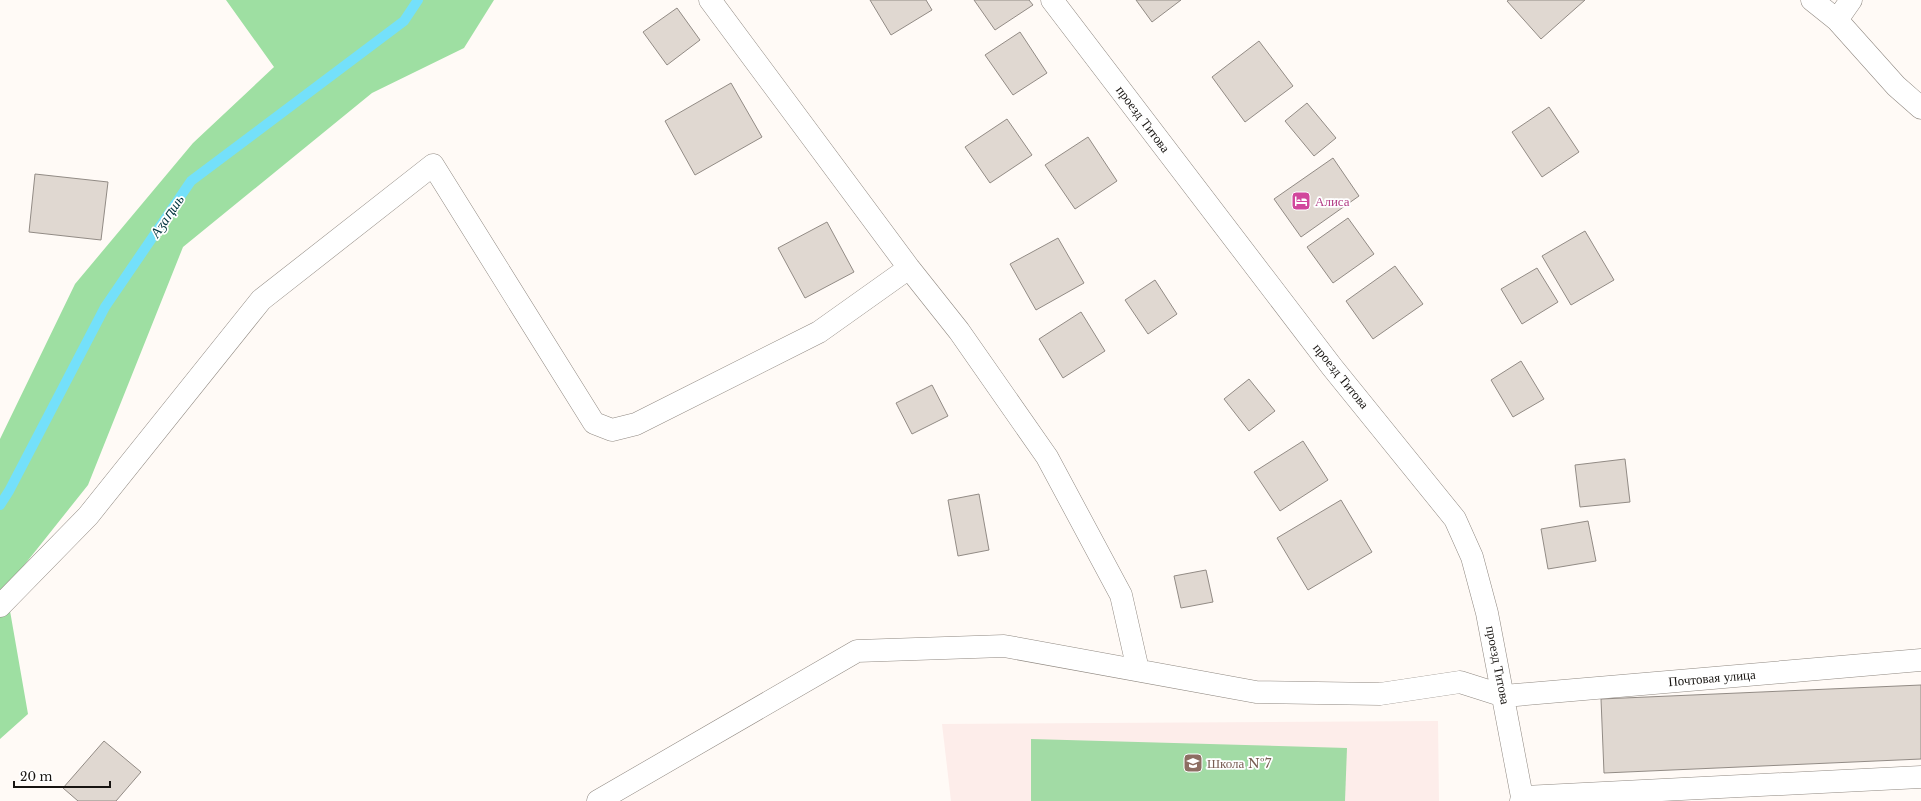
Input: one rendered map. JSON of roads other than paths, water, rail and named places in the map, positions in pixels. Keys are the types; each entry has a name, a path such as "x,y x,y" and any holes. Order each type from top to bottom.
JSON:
{"street":[{"path":"710,0 909,268 959,331 1047,457 1121,595 1138,670"},
{"name":"проезд Титова","path":"1052,0 1332,367 1455,519 1472,557 1488,613 1522,799"},
{"path":"1812,0 1837,20 1896,86 1921,108"},
{"path":"1837,20 1851,0"},
{"path":"0,606 88,516 261,300 433,165 594,423 612,430 636,424 819,332 909,268"},
{"path":"598,801 857,651 1004,646 1256,692 1380,694 1460,682 1504,696"},
{"name":"Почтовая улица","path":"1504,696 1921,660"},
{"path":"1522,799 1921,777"}],"waterway":[{"name":"Аӡаԥшь","path":"0,505 9,491 105,307 191,181 404,21 418,0"}],"place":[{"name":"Алиса","path":"1301,201"},
{"name":"Школа №7","path":"1193,763"}]}
